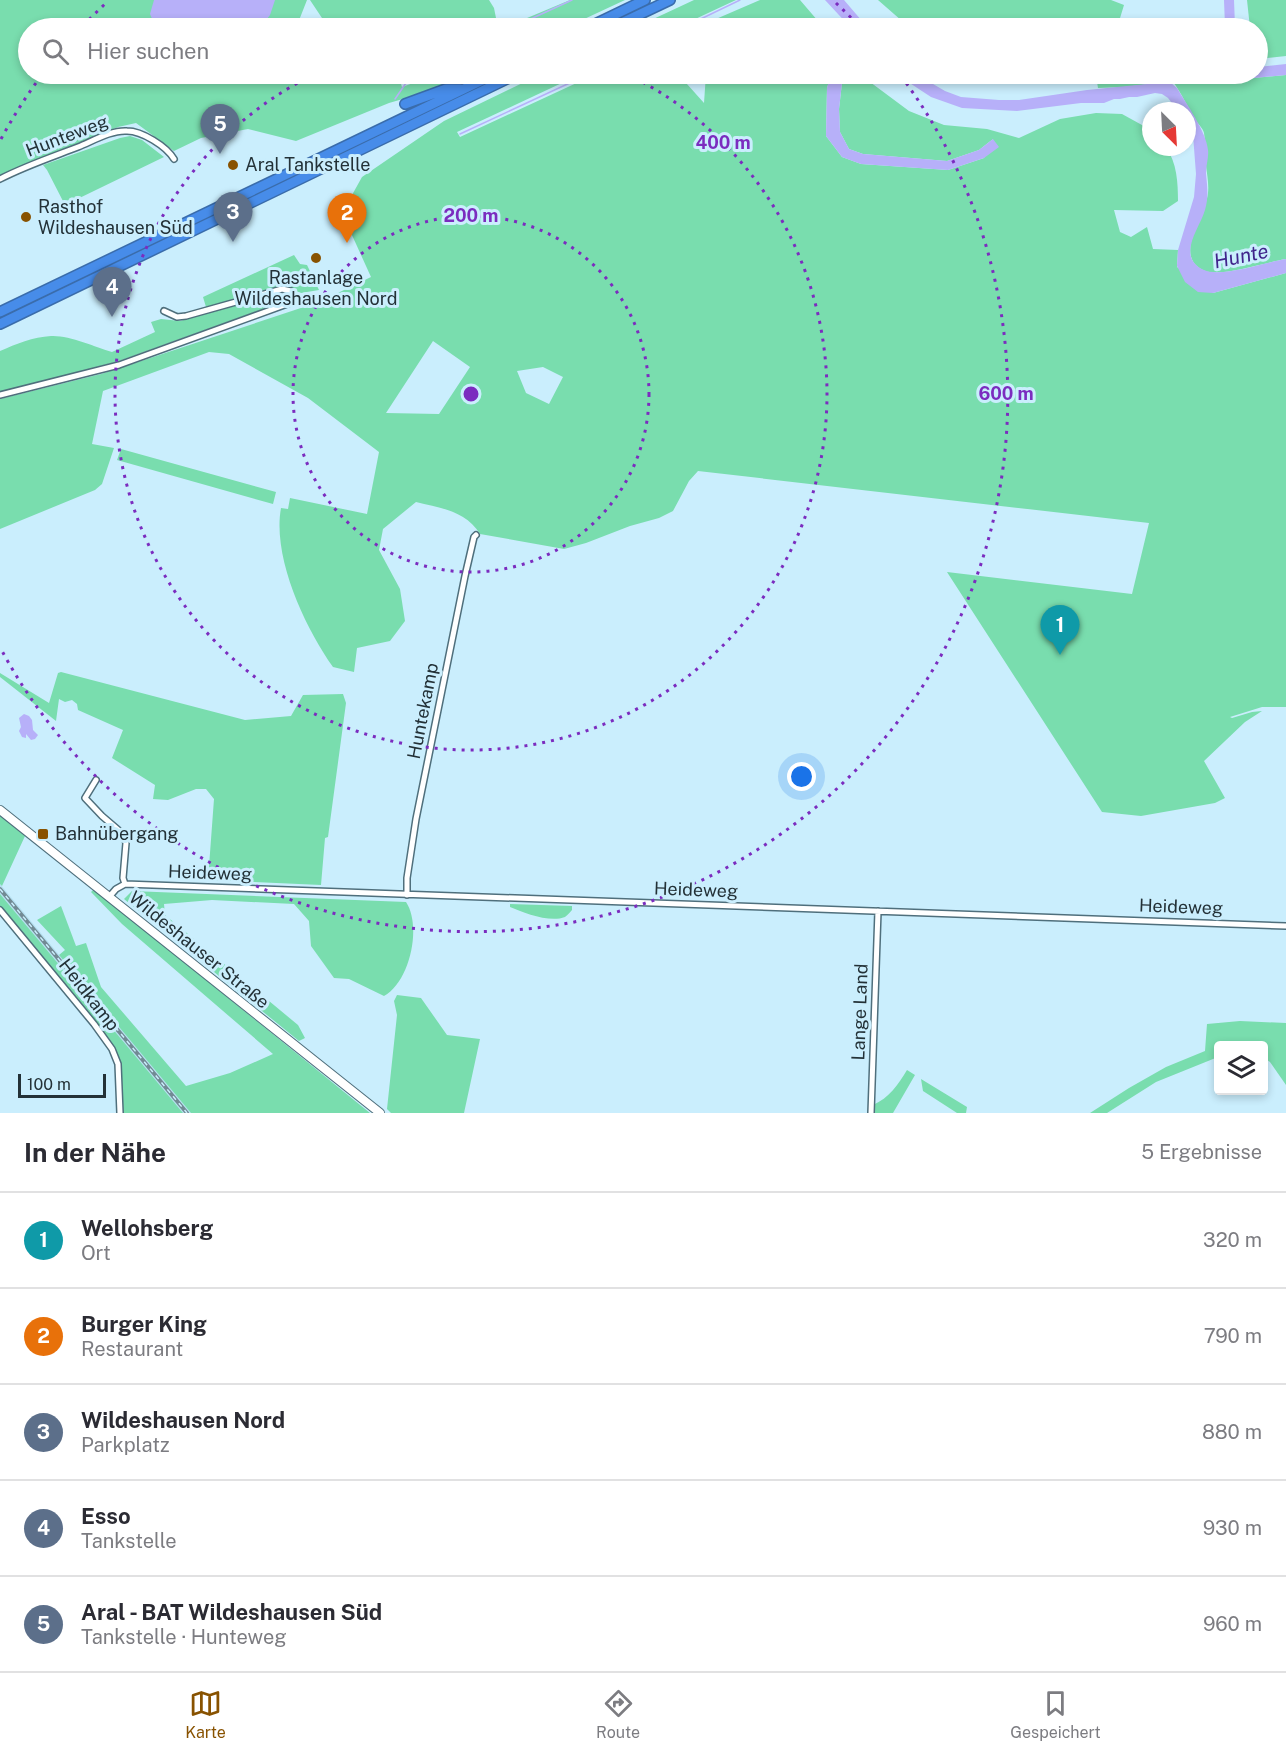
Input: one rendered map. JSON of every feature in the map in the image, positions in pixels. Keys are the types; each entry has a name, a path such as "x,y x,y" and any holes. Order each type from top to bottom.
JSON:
{"highway":[{"path":"608,18 645,0"},
{"path":"632,18 670,0"},
{"path":"0,312 474,84"},
{"path":"0,324 496,84"},
{"path":"405,104 446,89 463,89"}],"main road":[{"name":"Wildeshauser Straße","path":"0,810 380,1113"}],"street":[{"name":"Hunteweg","path":"0,179 124,130 147,137 170,153 174,159"},
{"path":"0,395 119,365 292,302 294,298 291,291 282,290 186,316 177,317 164,311"},
{"name":"Huntekamp","path":"407,895 407,878 416,819 465,576 476,535"},
{"path":"96,780 86,798 123,834 126,843 123,878 125,884 109,897"},
{"name":"Heideweg","path":"125,884 1286,926"},
{"name":"Heidkamp","path":"0,910 112,1049 118,1064 120,1113"},
{"name":"Lange Land","path":"871,1113 878,911"}],"shaded area":[{"path":"154,0 275,0 268,18 152,18 150,14"},
{"path":"825,0 844,0 859,18 842,18"},
{"path":"1286,64 1286,75 1268,77 1268,66"},
{"path":"828,84 842,84 839,109 840,132 849,149 863,154 947,161 979,150 993,139 999,147 984,158 948,170 861,164 842,157 826,136"},
{"path":"911,84 933,84 961,97 1019,100 1087,90 1172,84 1185,102 1171,102 1162,94 1155,93 1114,99 1104,103 1081,103 1017,111 962,108 931,97"},
{"path":"1196,120 1207,143 1208,155 1207,200 1190,250 1191,258 1196,264 1204,270 1221,272 1286,259 1286,273 1213,293 1198,292 1185,282 1177,266 1178,250 1194,197"},
{"path":"24,714 32,720 33,730 38,735 35,739 31,740 26,734 26,738 22,737 19,731 21,727 19,718"},
{"path":"0,884 191,1113 183,1113 0,894"}],"green space":[{"path":"0,0 307,0 300,18 18,18 18,84 401,84 402,87 410,84 446,84 389,103 296,141 248,129 201,138 174,151 136,123 118,127 0,175"},
{"path":"310,0 489,0 496,18 322,18"},
{"path":"570,0 625,0 586,18 527,18"},
{"path":"694,0 736,0 697,18 655,18"},
{"path":"760,0 800,0 815,18 718,18"},
{"path":"878,0 1111,0 1124,5 1120,18 899,18"},
{"path":"1247,0 1286,0 1286,56 1268,58 1268,18 1249,18"},
{"path":"1286,75 1286,259 1222,272 1205,271 1195,265 1190,246 1206,202 1208,183 1205,137 1196,121 1196,102 1185,102 1175,84 1268,84 1268,77"},
{"path":"520,84 560,84 457,132 460,137 574,84 687,84 704,103 705,84 828,84 826,136 842,157 861,164 948,170 984,158 993,139 979,150 947,161 863,154 849,149 840,132 839,109 842,84 873,84 909,111 944,125 987,129 1019,138 1060,119 1096,113 1122,114 1142,125 1142,156 1171,156 1175,166 1178,201 1163,211 1114,210 1120,232 1131,237 1147,227 1153,249 1178,250 1177,267 1213,293 1286,273 1286,707 1262,707 1230,717 1262,711 1245,722 1204,761 1225,798 1215,803 1141,816 1102,812 947,572 1132,594 1149,523 698,471 689,481 673,511 659,518 564,549 480,534 468,520 460,515 416,502 383,529 379,550 400,589 405,621 390,641 357,648 354,672 333,667 312,633 286,570 281,548 281,508 288,509 290,498 367,514 379,452 308,398 229,354 209,352 103,391 92,444 114,448 102,484 95,490 0,529 0,399 120,368 319,302 371,277 342,213 362,177 444,121","holes":["433,341 470,367 439,414 386,413","543,367 563,377 549,404 526,393 517,371"]},
{"path":"1097,84 1150,84 1098,88"},
{"path":"130,136 142,140 164,157 65,205 43,165"},
{"path":"294,255 300,264 307,265 319,290 301,293 288,288 275,288 206,307 203,297"},
{"path":"267,297 266,308 119,361 0,393 0,351 18,343 58,336 112,352 155,332 151,322 161,319 180,321"},
{"path":"121,449 276,492 273,504 117,460"},
{"path":"0,673 49,703 58,673 245,720 291,716 303,695 343,694 346,703 328,837 325,838 321,885 208,880 214,799 206,789 196,789 168,800 153,799 155,785 112,758 123,730 78,710 77,704 72,700 65,702 59,699 56,721 0,677"},
{"path":"0,815 25,836 2,886 0,884"},
{"path":"94,889 370,1113 191,1113 59,955 65,950 37,920 61,906 76,946 86,943 101,987 186,1086 230,1073 273,1054 122,924 91,892"},
{"path":"132,891 406,902 411,912 413,925 411,953 401,979 384,996 349,979 334,978 311,946 309,921 294,904 212,900 164,904 165,915 298,1025 305,1038 299,1041 124,899"},
{"path":"0,894 183,1113 122,1113 120,1072 113,1048 0,907"},
{"path":"510,904 572,906 572,910 565,917 552,919 522,912 510,907"},
{"path":"397,995 421,998 447,1035 480,1039 464,1113 391,1113 387,1109 397,1015 394,1001"},
{"path":"1240,1021 1286,1023 1286,1085 1268,1061 1268,1041 1214,1041 1214,1059 1156,1082 1107,1113 1090,1113 1166,1067 1205,1051 1207,1024"},
{"path":"907,1070 915,1075 893,1113 873,1113 873,1105 893,1090"},
{"path":"921,1079 967,1107 966,1113 957,1113 923,1091"}],"waterway":[{"path":"533,18 572,0"},
{"path":"703,18 740,0"},
{"path":"1229,0 1230,18"},
{"path":"395,99 405,84"},
{"path":"460,134 568,84"}],"railway":[{"path":"0,889 187,1113"}],"place":[{"name":"Aral - BAT Wildeshausen Süd","path":"220,154"},
{"name":"Aral Tankstelle","path":"233,165"},
{"name":"Rasthof Wildeshausen Süd","path":"26,217"},
{"name":"Wildeshausen Nord","path":"233,242"},
{"name":"Burger King","path":"347,243"},
{"name":"Rastanlage Wildeshausen Nord","path":"316,258"},
{"name":"Esso","path":"112,317"},
{"name":"Wellohsberg","path":"1060,655"},
{"name":"Bahnübergang","path":"43,834"}],"water label":[{"name":"Hunte","path":"1241,256"}]}
